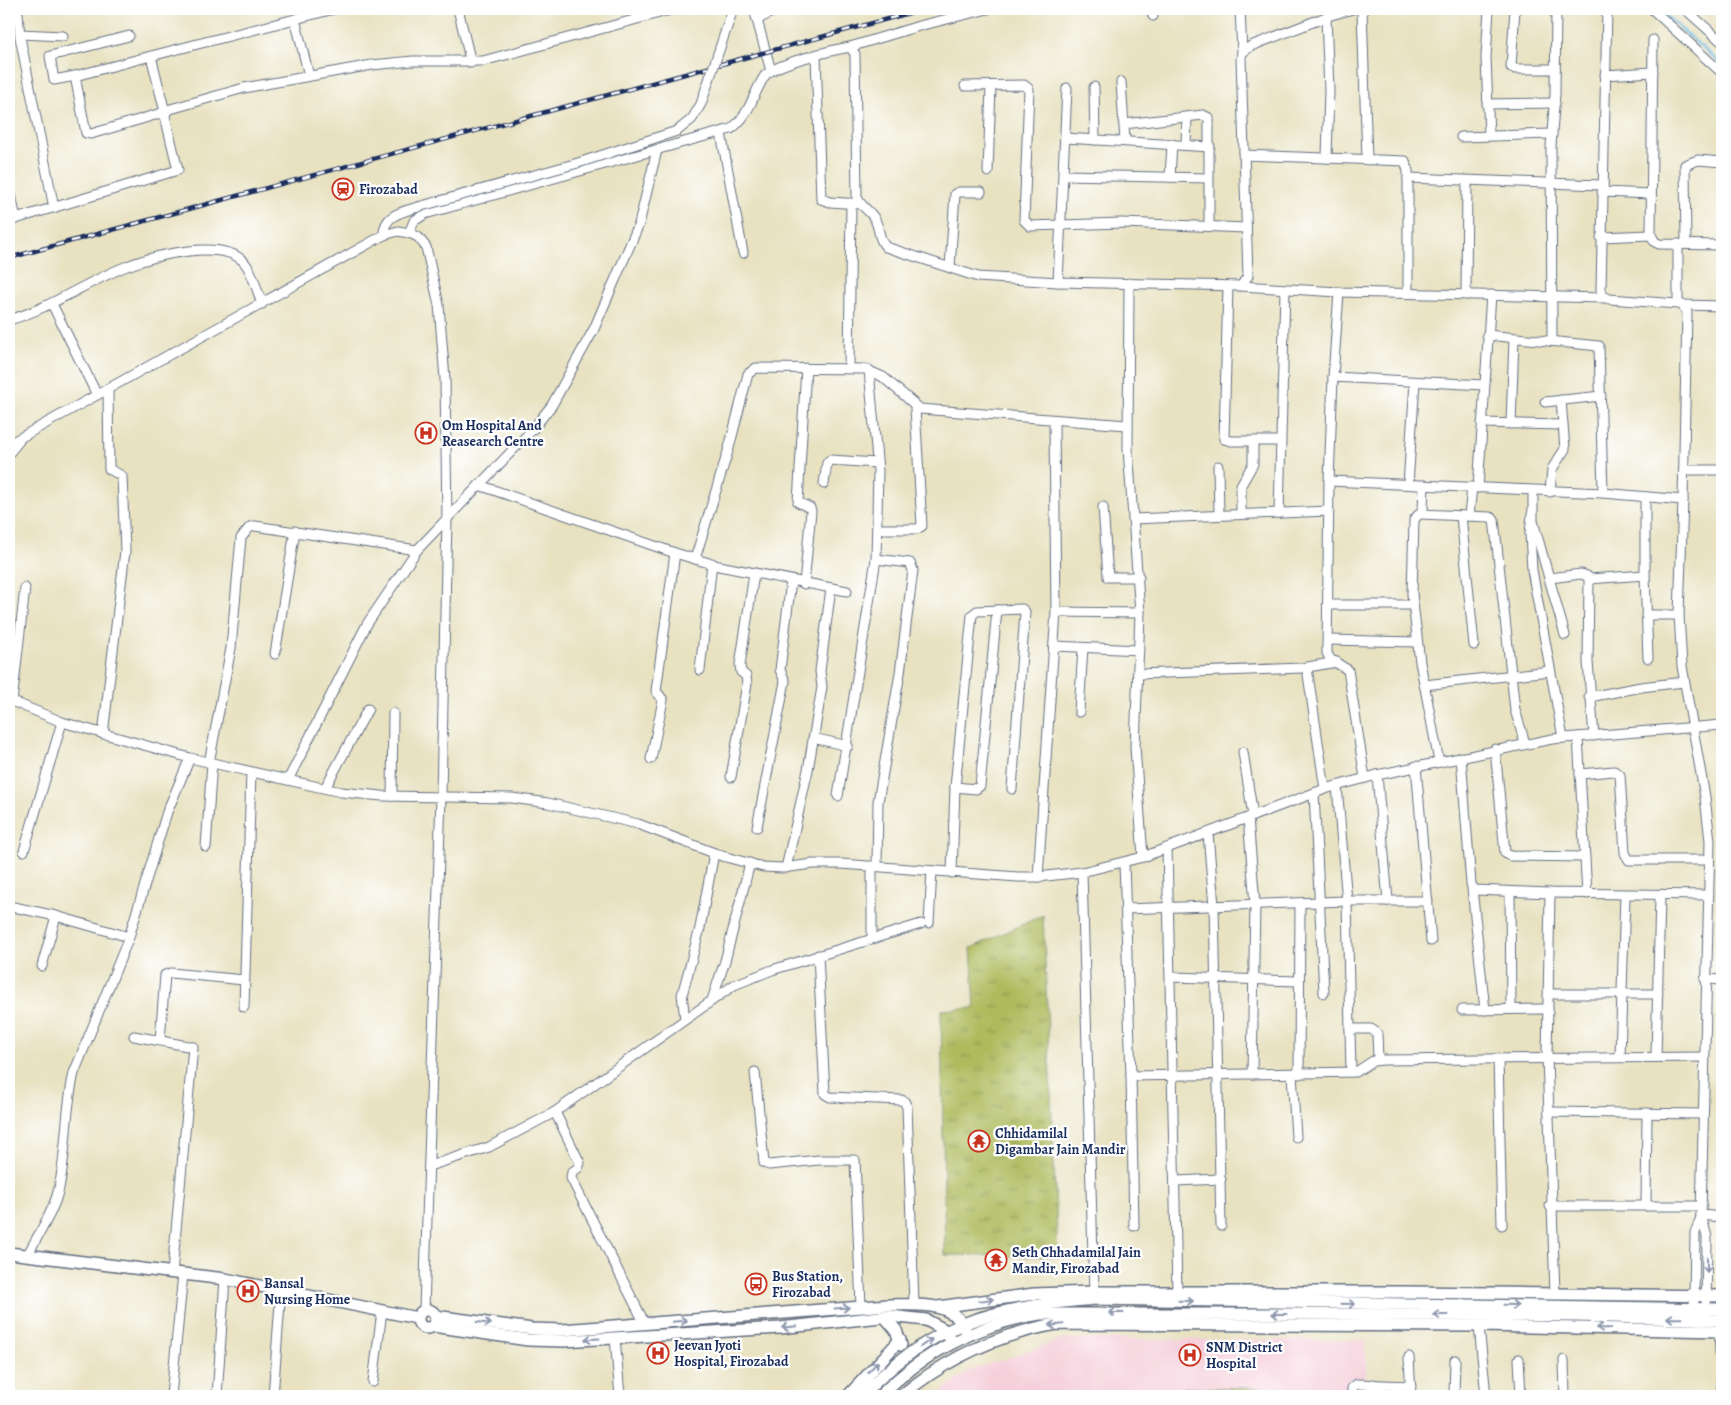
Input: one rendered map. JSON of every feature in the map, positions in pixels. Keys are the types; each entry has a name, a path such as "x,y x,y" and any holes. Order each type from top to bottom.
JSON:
{"main road":[{"path":"9,1253 225,1279 382,1311 421,1314 432,1311 434,1321"},
{"path":"421,1314 422,1327 434,1321 547,1330 861,1307 914,1305 938,1307 1034,1294 1094,1292 1177,1291 1722,1296"},
{"path":"862,1396 898,1362 945,1330 994,1312 1040,1303 1096,1300 1694,1319 1706,1320 1721,1327"},
{"path":"938,1307 955,1315 962,1323 974,1348"},
{"path":"880,1396 908,1372 953,1343 1003,1322 1022,1317 1097,1312 1706,1320 1722,1310"},
{"path":"732,1317 733,1331"},
{"path":"434,1321 545,1341 733,1331 885,1317 926,1320 945,1330 959,1356"},
{"path":"885,1317 896,1330 900,1340 898,1362"},
{"path":"902,1396 933,1372 974,1348 1027,1329 1057,1324 1479,1326 1694,1319"},
{"path":"848,1396 900,1340"}],"street":[{"path":"129,36 50,56 54,80 334,9"},
{"path":"458,9 471,63"},
{"path":"75,76 84,129 88,134 244,88 394,61 471,63 499,58 674,9"},
{"path":"384,235 384,227 390,218 398,213 578,162 677,131 692,119 701,104 733,9"},
{"path":"754,9 771,71"},
{"path":"757,20 777,9"},
{"path":"409,233 414,221 425,214 731,129 745,116 763,78 771,71 919,26 988,9"},
{"path":"1240,9 1248,276 1241,286"},
{"path":"1242,53 1251,46 1326,17 1353,9"},
{"path":"1362,9 1367,160"},
{"path":"1489,9 1487,104 1489,136"},
{"path":"1515,9 1511,67 1515,69 1555,69"},
{"path":"1552,341 1552,134 1555,103 1556,9"},
{"path":"1605,298 1601,290 1601,237 1607,9"},
{"path":"1652,9 1722,73"},
{"path":"1685,9 1722,42"},
{"path":"18,13 20,34 54,208"},
{"path":"1326,17 1329,90 1327,158"},
{"path":"294,19 309,76"},
{"path":"20,34 63,36"},
{"path":"1653,40 1651,235 1655,242 1659,244 1722,245"},
{"path":"849,368 857,197 855,54 850,47"},
{"path":"9,186 13,220 178,170 150,56"},
{"path":"816,56 821,199 830,202 856,203 873,217 881,242 886,248 978,277 1058,282 1241,286 1339,292 1605,298 1722,306"},
{"path":"1605,75 1653,72"},
{"path":"1121,82 1125,142"},
{"path":"965,86 1024,86 1029,89 1024,220 1030,226 1061,227 1122,223 1246,228"},
{"path":"988,172 991,86"},
{"path":"1094,87 1095,140"},
{"path":"1058,282 1067,88"},
{"path":"1487,104 1555,103"},
{"path":"1124,124 1204,115 1209,118 1209,226"},
{"path":"1186,145 1187,117"},
{"path":"721,132 744,253"},
{"path":"1461,137 1552,134"},
{"path":"1065,138 1210,147"},
{"path":"1170,177 1172,144"},
{"path":"288,780 367,624 417,550 543,418 585,347 640,224 657,150"},
{"path":"1243,155 1405,161 1408,166 1408,293"},
{"path":"1694,1319 1695,1238 1701,1213 1709,820 1684,682 1679,614 1684,500 1687,312 1680,304 1685,165 1698,160 1722,162"},
{"path":"1064,175 1208,178"},
{"path":"1408,178 1552,184 1651,194"},
{"path":"1466,295 1468,181"},
{"path":"950,267 955,194 959,192 981,192"},
{"path":"9,444 384,235 398,231 409,233 418,237 426,247 438,305 446,379 447,519 441,796 429,1166 421,1314"},
{"path":"1601,237 1651,235"},
{"path":"9,320 52,304 127,266 171,254 203,250 221,251 235,255 244,262 262,304"},
{"path":"1129,283 1127,425 1139,577 1140,613 1135,747 1143,857"},
{"path":"1228,286 1224,439 1231,441 1281,441"},
{"path":"1279,512 1285,290"},
{"path":"1339,292 1333,377 1329,481 1328,656 1348,670 1365,778"},
{"path":"1474,646 1465,516 1475,488 1482,423 1490,295"},
{"path":"52,304 97,396"},
{"path":"1487,336 1599,346 1603,493"},
{"path":"1511,424 1514,338"},
{"path":"696,558 724,466 748,374 756,368 849,368 869,370 883,377 915,408 1127,425"},
{"path":"804,584 811,511 808,507 799,504 798,499 806,368"},
{"path":"838,796 848,746 876,559 878,530 877,463 869,370"},
{"path":"1333,377 1484,386"},
{"path":"1408,484 1415,382"},
{"path":"103,734 125,544 122,476 109,469 108,389"},
{"path":"1544,402 1601,396"},
{"path":"1550,492 1552,469 1564,449 1561,400"},
{"path":"878,530 917,530 922,526 915,408"},
{"path":"1038,877 1055,646 1054,420"},
{"path":"1482,423 1563,425"},
{"path":"9,453 22,437"},
{"path":"1242,514 1241,485 1253,464 1253,441"},
{"path":"824,484 827,463 830,460 877,463"},
{"path":"1218,466 1219,515"},
{"path":"1684,470 1722,470"},
{"path":"1329,481 1603,493 1684,500"},
{"path":"479,485 712,564 754,574 847,591"},
{"path":"1424,485 1423,509 1414,520 1413,605 1424,685 1439,762"},
{"path":"1533,491 1530,533 1531,561 1563,738"},
{"path":"1646,496 1645,575 1648,658"},
{"path":"1103,507 1108,577 1139,577"},
{"path":"1133,518 1329,511"},
{"path":"1420,514 1493,517 1515,710 1525,743"},
{"path":"1532,514 1565,635"},
{"path":"206,847 211,763 231,648 241,538 253,526 417,550"},
{"path":"275,654 295,531"},
{"path":"651,759 662,702 656,691 676,553"},
{"path":"872,938 878,802 900,673 913,570 910,563 876,559"},
{"path":"700,670 712,564"},
{"path":"731,777 747,684 746,676 741,672 740,665 754,574"},
{"path":"1550,578 1581,574 1589,579 1645,575"},
{"path":"1589,579 1590,697 1594,736"},
{"path":"757,827 785,682 780,670 791,581"},
{"path":"25,588 10,701 62,722 190,758 359,795 491,796 548,803 638,824 714,853 772,869 813,864 874,866 952,873 1038,877 1082,872 1143,857 1325,789 1416,766 1525,743 1563,738 1692,729 1722,725"},
{"path":"786,868 822,687 820,671 831,588"},
{"path":"1329,605 1413,605"},
{"path":"952,873 956,787 972,615 977,611 1022,609 1026,614 1012,789"},
{"path":"956,787 976,789 980,786 997,610"},
{"path":"1056,612 1140,613"},
{"path":"1646,615 1679,614"},
{"path":"1329,640 1417,642"},
{"path":"1055,646 1139,650"},
{"path":"1080,712 1084,648"},
{"path":"1138,674 1307,668 1337,662"},
{"path":"1307,668 1325,789"},
{"path":"1424,685 1511,677 1550,671"},
{"path":"1590,697 1641,687 1684,682"},
{"path":"325,788 368,709"},
{"path":"392,796 393,713"},
{"path":"24,850 62,722"},
{"path":"1578,737 1587,894"},
{"path":"813,738 848,746"},
{"path":"1495,749 1505,853 1510,856 1585,857"},
{"path":"1243,752 1250,817 1255,904 1252,1074"},
{"path":"1461,757 1485,1010"},
{"path":"28,1254 52,1209 59,1188 69,1093 74,1073 130,937 167,812 190,758"},
{"path":"1416,766 1431,941"},
{"path":"1580,774 1614,771 1620,775 1625,853 1629,860 1709,860"},
{"path":"244,1007 251,772"},
{"path":"1377,775 1388,901"},
{"path":"1337,786 1347,901 1351,1072"},
{"path":"1314,793 1324,994"},
{"path":"1208,833 1214,906 1214,978 1222,1226"},
{"path":"1167,848 1174,1074 1177,1291"},
{"path":"685,1019 682,995 700,928 714,853"},
{"path":"1124,862 1132,1076 1134,1226"},
{"path":"712,1000 725,961 750,864"},
{"path":"429,1166 489,1147 555,1112 712,1000 746,980 872,938 925,924 932,871"},
{"path":"1082,872 1094,1292"},
{"path":"1472,888 1510,892 1660,896 1708,895"},
{"path":"1510,892 1511,1009"},
{"path":"1550,893 1547,1057 1550,1112 1550,1206 1555,1294"},
{"path":"1620,1057 1625,895"},
{"path":"1656,1057 1660,896"},
{"path":"1126,909 1347,901 1428,901"},
{"path":"1296,1138 1300,903"},
{"path":"9,906 56,916 130,937"},
{"path":"42,966 56,916"},
{"path":"818,955 825,1094 830,1097 900,1100 906,1104 914,1305"},
{"path":"160,1040 165,975 171,973 244,980"},
{"path":"1171,977 1298,980"},
{"path":"1705,979 1722,980"},
{"path":"1549,994 1658,994"},
{"path":"1462,1010 1548,1009"},
{"path":"1350,1029 1371,1029 1376,1032 1378,1060"},
{"path":"134,1036 193,1047 171,1396"},
{"path":"1132,1076 1351,1072 1360,1070 1378,1060 1703,1057"},
{"path":"1498,1058 1502,1225"},
{"path":"755,1072 764,1163 769,1165 819,1160 855,1160 861,1307"},
{"path":"555,1112 580,1163 572,1172 571,1178 645,1324"},
{"path":"1550,1112 1702,1114"},
{"path":"1646,1206 1647,1113"},
{"path":"1176,1182 1221,1179"},
{"path":"1550,1206 1646,1206 1722,1217"},
{"path":"1701,1213 1707,1237 1706,1320"},
{"path":"217,1396 225,1279"},
{"path":"273,1396 281,1290"},
{"path":"373,1382 382,1311"},
{"path":"1479,1326 1486,1396"},
{"path":"1721,1327 1722,1393"},
{"path":"616,1338 620,1396"},
{"path":"1409,1357 1411,1396"},
{"path":"1519,1359 1522,1396"},
{"path":"1454,1360 1454,1396"},
{"path":"1564,1360 1566,1396"},
{"path":"1373,1384 1374,1396"},
{"path":"1352,1396 1353,1385 1411,1386"}],"shaded area":[{"name":"SNM District Hospital","path":"1063,1339 1365,1340 1367,1396 936,1396 968,1371"}],"green space":[{"path":"1043,915 1058,1257 945,1255 941,1010 975,1008 971,948"},
{"path":"1185,1387 1295,1389 1297,1396 1184,1396"}],"waterway":[{"path":"1658,9 1722,65"}],"railway":[{"path":"9,258 924,9"}],"place":[{"name":"Firozabad","path":"343,189"},
{"name":"Om Hospital And Reasearch Centre","path":"426,433"},
{"name":"Chhidamilal Digambar Jain Mandir","path":"979,1141"},
{"name":"Seth Chhadamilal Jain Mandir, Firozabad","path":"996,1260"},
{"name":"Bus Station, Firozabad","path":"756,1284"},
{"name":"Bansal Nursing Home","path":"248,1291"},
{"name":"Jeevan Jyoti Hospital, Firozabad","path":"658,1353"},
{"name":"SNM District Hospital","path":"1190,1355"}]}
